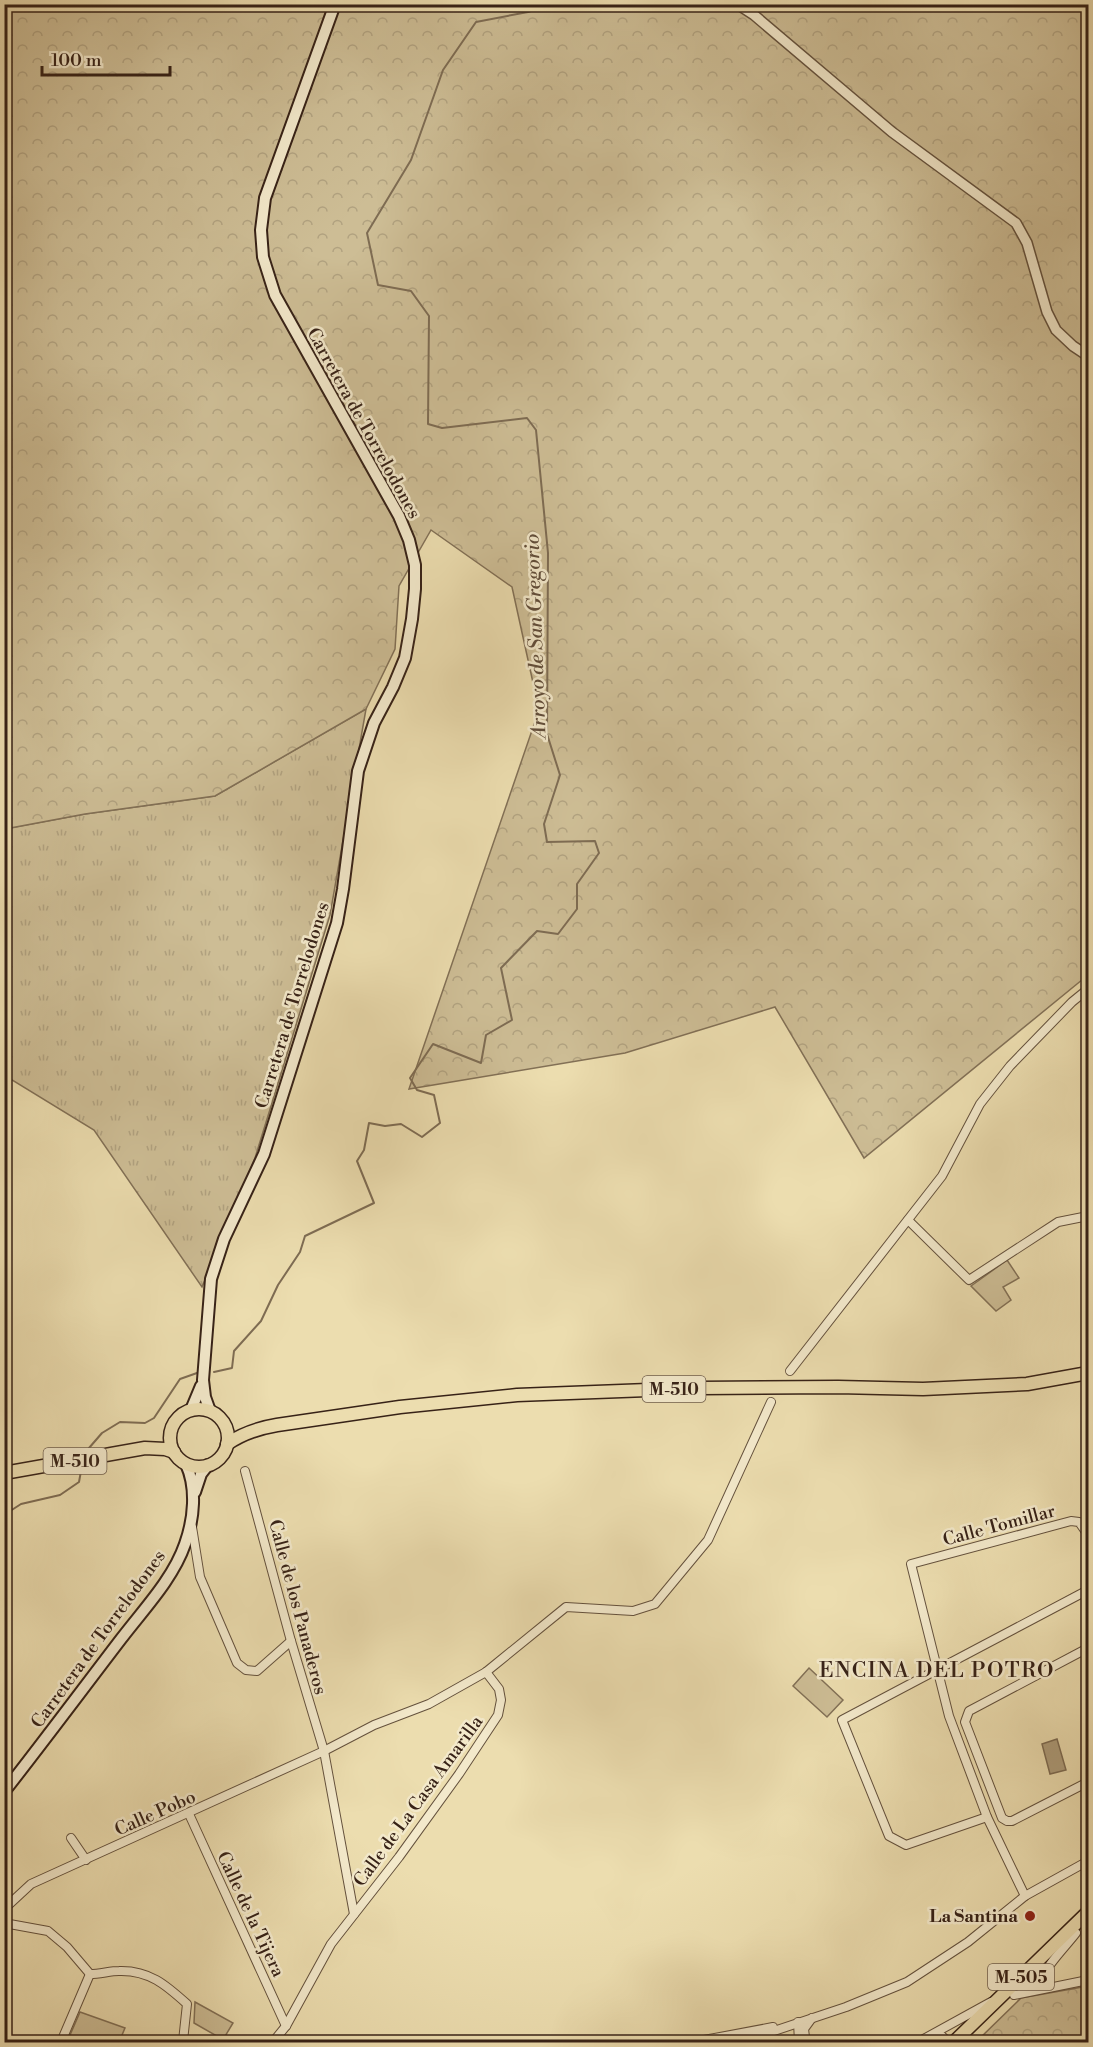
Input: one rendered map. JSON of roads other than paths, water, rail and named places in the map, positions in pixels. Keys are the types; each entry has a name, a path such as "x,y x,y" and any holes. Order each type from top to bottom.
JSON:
{"main road":[{"name":"Carretera de Torrelodones","path":"191,1410 199,1396 203,1380 212,1279 224,1239 264,1154 337,923 344,889 358,771 374,723 405,658 416,589 415,565 409,540 399,516 275,294 263,257 262,213 267,190 335,4"},
{"name":"M-510","path":"208,1465 217,1460 227,1444 238,1436 261,1428 400,1407 517,1395 700,1388 923,1389 1027,1384 1089,1372"},
{"name":"Carretera de Torrelodones","path":"203,1380 210,1411"},
{"path":"191,1410 201,1409 218,1416 228,1433 227,1444"},
{"name":"M-510","path":"145,1448 170,1434 174,1423 181,1415 191,1410"},
{"name":"M-510","path":"224,1424 261,1428"},
{"path":"170,1434 170,1443 174,1452 186,1464 197,1467 208,1465"},
{"name":"M-510","path":"4,1473 145,1448 174,1452"},
{"name":"Carretera de Torrelodones","path":"186,1464 191,1474 194,1495"},
{"name":"Carretera de Torrelodones","path":"4,1792 159,1588 185,1545 194,1495 201,1474 208,1465"},
{"name":"M-505","path":"966,2043 1008,1995 1089,1912"},
{"name":"M-505","path":"954,2043 1089,1921"}],"street":[{"path":"737,4 892,132 1016,223 1027,243 1047,312 1056,330 1073,346 1089,356"},
{"path":"790,1371 942,1176 980,1104 1010,1066 1072,1002 1089,989"},
{"path":"908,1220 969,1280 1058,1222 1089,1216"},
{"name":"Calle Pobo","path":"4,1909 31,1884 189,1814 374,1725 429,1704 486,1672 566,1607 633,1611 655,1604 708,1540 771,1402"},
{"name":"Calle de los Panaderos","path":"246,1471 291,1641 324,1751"},
{"path":"190,1521 200,1577 237,1663 246,1670 257,1671 291,1641"},
{"name":"Calle Tomillar","path":"938,1669 911,1564 1071,1521 1079,1522 1089,1535"},
{"path":"987,1817 906,1845 889,1836 842,1720 1089,1590"},
{"path":"1089,1648 969,1711 965,1722 1002,1818 1007,1821 1012,1821 1089,1782"},
{"path":"938,1669 949,1716 987,1817 1025,1896"},
{"name":"Calle de La Casa Amarilla","path":"273,2043 286,2026 331,1944 399,1857 498,1715 501,1700 499,1689 486,1672"},
{"name":"Calle de La Casa Amarilla","path":"324,1751 354,1914"},
{"name":"Calle de la Tijera","path":"189,1814 286,2026"},
{"path":"71,1838 86,1860"},
{"path":"741,2043 907,1982 968,1942 1025,1896 1089,1861"},
{"path":"4,1923 48,1931 67,1947 90,1974"},
{"path":"1051,1987 1043,1978 1044,1971 1076,1933"},
{"path":"90,1974 128,1972 145,1974 163,1982 187,2004 183,2041"},
{"path":"61,2043 90,1974"},
{"path":"918,2042 1008,1995 1089,1980"},
{"path":"810,2043 805,2037 804,2029 812,2018"},
{"path":"695,2043 798,2022"},
{"path":"798,2022 799,2043"},
{"path":"918,2042 939,2036 945,2037 948,2043"},
{"path":"704,2040 718,2043"}],"waterway":[{"name":"Arroyo de San Gregorio","path":"214,1372 232,1368 234,1351 261,1321 278,1285 300,1252 305,1236 374,1203 357,1161 364,1150 369,1123 385,1126 401,1124 422,1137 440,1123 434,1095 417,1090 410,1078 433,1044 481,1063 486,1035 512,1020 501,968 537,931 558,934 577,909 577,884 599,853 595,841 547,842 544,824 560,775 547,734 548,553 536,430 527,418 442,428 428,424 429,316 411,291 378,285 367,233 411,160 443,70 476,22 528,12 551,4"},
{"name":"Arroyo de San Gregorio","path":"89,1448 102,1433 120,1422 145,1423 154,1418 180,1379 197,1373"},
{"name":"Arroyo de San Gregorio","path":"4,1515 21,1504 60,1495 79,1482 81,1471"}],"place":[{"name":"La Santina","path":"1030,1916"}],"district":[{"name":"ENCINA DEL POTRO","path":"937,1670"}]}
